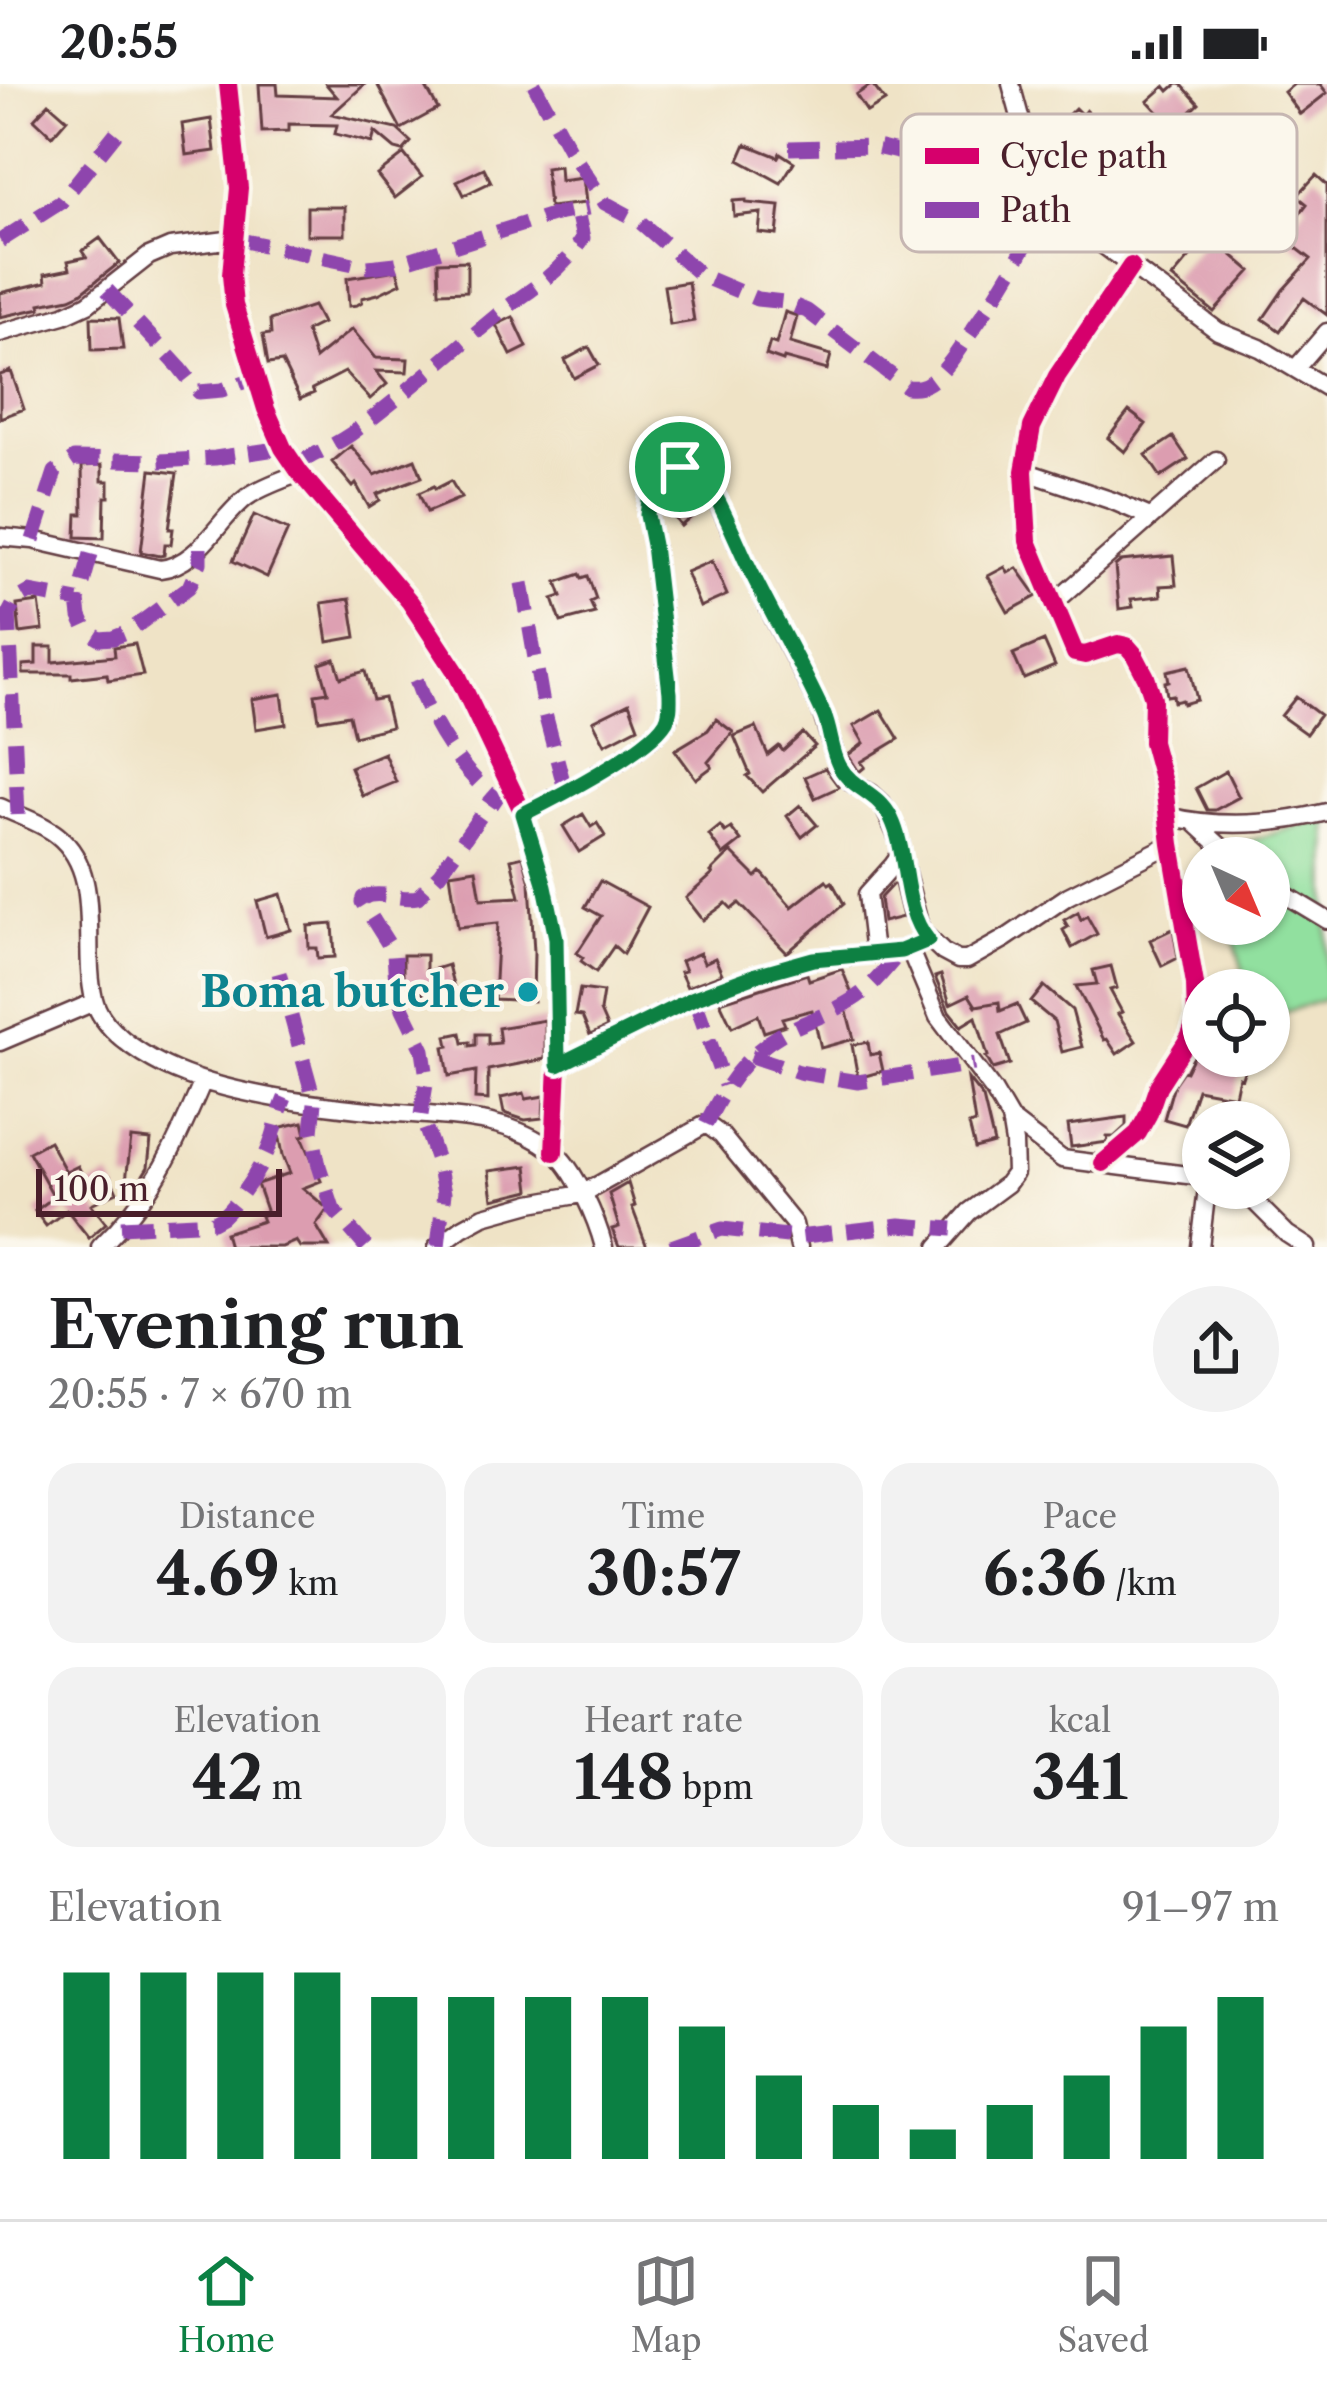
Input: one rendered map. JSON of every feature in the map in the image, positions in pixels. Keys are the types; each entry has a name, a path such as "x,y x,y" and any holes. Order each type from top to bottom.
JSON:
{"street":[{"path":"228,84 239,188 231,275 234,305 266,409 300,473 410,602 456,672 523,814 545,886 556,938 554,1152"},
{"path":"1010,84 1019,114"},
{"path":"0,332 88,304 149,256 170,247 235,239"},
{"path":"1112,252 1217,331 1260,348 1327,388"},
{"path":"1103,1163 1138,1133 1158,1086 1189,1038 1196,1020 1195,984 1151,730 1153,698 1127,646 1118,644 1080,656 1075,652 1028,541 1024,472 1032,427 1057,376 1131,266"},
{"path":"1296,368 1327,332"},
{"path":"1053,604 1216,460"},
{"path":"523,814 566,793 650,739 666,722 670,693 647,515 650,493 664,475 692,467 715,496 820,707 838,765 852,783 882,803 900,843 921,931 943,952 967,960 1068,896 1171,844"},
{"path":"1024,472 1150,518"},
{"path":"0,537 172,568 200,548 252,493 300,473"},
{"path":"0,807 56,834 82,867 94,1001 126,1042 164,1066 203,1081 310,1103 495,1124 530,1137 554,1152 582,1194 604,1247"},
{"path":"1167,816 1222,826 1296,820 1327,812"},
{"path":"1195,823 1210,837"},
{"path":"874,953 867,894 901,854"},
{"path":"1290,898 1327,920"},
{"path":"558,1065 694,998 756,975 813,959 909,948 928,940"},
{"path":"909,948 938,1017 993,1090 1010,1119 1015,1143 1015,1173 969,1211 938,1247"},
{"path":"0,1042 94,1001"},
{"path":"100,1247 140,1206 154,1184 203,1081"},
{"path":"1010,1119 1062,1159 1182,1174"},
{"path":"437,1247 484,1216 582,1194 706,1124 721,1135 794,1224 799,1247"},
{"path":"1200,1247 1205,1209"},
{"path":"1262,1209 1307,1247"}],"green space":[{"path":"1327,817 1327,999 1290,1010 1290,969 1243,969 1235,945 1290,945 1290,837 1262,837"}],"building":[{"path":"259,84 277,84 278,95 337,97 326,84 365,84 332,114 397,129 411,142 403,151 375,132 372,143 335,134 337,125 289,124 289,131 262,132"},
{"path":"377,84 424,84 438,109 401,129"},
{"path":"872,84 885,101 867,112 856,95"},
{"path":"1181,84 1199,104 1188,114 1158,114 1148,101 1165,86 1169,91"},
{"path":"1294,84 1320,84 1327,93 1300,114 1284,92"},
{"path":"49,103 67,119 52,136 34,119"},
{"path":"211,119 215,151 186,155 182,124"},
{"path":"746,144 794,162 781,183 739,160"},
{"path":"404,154 422,177 395,198 377,175"},
{"path":"559,166 560,181 583,178 586,203 549,207 545,168"},
{"path":"484,168 491,182 464,195 457,181"},
{"path":"1316,175 1327,185 1327,315 1304,298 1280,331 1263,319 1311,259 1297,248 1297,217 1307,204 1297,196"},
{"path":"733,201 780,206 777,235 759,233 761,213 734,216"},
{"path":"307,207 345,207 345,235 307,235"},
{"path":"100,238 119,263 70,298 0,317 0,293 46,282 45,274 70,269 68,261 86,257 82,251"},
{"path":"1194,252 1229,252 1251,271 1214,312 1172,278"},
{"path":"467,261 467,291 439,292 438,262"},
{"path":"397,270 401,283 349,306 347,278"},
{"path":"688,282 694,321 670,325 664,286"},
{"path":"313,306 322,323 306,331 315,359 352,329 376,358 408,359 407,372 376,371 387,384 370,399 345,372 300,399 282,362 268,364 263,335 271,334 270,320"},
{"path":"785,312 797,316 790,343 831,355 827,370 766,355 770,342 776,344"},
{"path":"91,317 119,318 123,349 92,350"},
{"path":"513,317 527,347 511,355 496,325"},
{"path":"589,347 599,365 574,378 565,360"},
{"path":"11,371 24,409 0,418 0,375"},
{"path":"1129,411 1146,424 1125,452 1108,438"},
{"path":"1173,437 1188,459 1161,477 1146,455"},
{"path":"351,446 375,475 415,459 422,477 377,494 380,500 369,507 356,484 353,487 332,462"},
{"path":"102,465 102,481 109,481 104,538 76,537 77,514 83,514 82,466"},
{"path":"151,470 177,473 171,544 165,544 160,556 141,552"},
{"path":"451,481 461,498 427,512 419,493"},
{"path":"674,487 696,513 681,526 662,503"},
{"path":"254,515 288,530 267,577 233,561"},
{"path":"1173,556 1176,585 1160,586 1161,596 1131,599 1133,607 1119,609 1115,566 1121,561"},
{"path":"712,561 727,595 700,607 686,572"},
{"path":"1005,567 1008,573 1017,568 1037,596 1008,612 988,576"},
{"path":"588,576 595,613 561,622 553,599 562,596 557,582"},
{"path":"350,599 356,637 328,642 322,603"},
{"path":"39,602 43,630 20,633 17,605"},
{"path":"1044,641 1055,666 1024,679 1013,654"},
{"path":"135,644 143,675 108,680 107,674 71,678 71,674 23,674 23,665 36,664 36,647 53,647 53,662 115,656 114,647"},
{"path":"335,659 341,678 365,671 373,700 384,698 391,727 354,736 349,715 319,720 315,694 328,692 320,664"},
{"path":"1189,666 1197,700 1174,702 1173,695 1167,696 1167,671"},
{"path":"282,694 286,724 256,729 252,699"},
{"path":"1296,697 1320,715 1306,734 1281,716"},
{"path":"629,703 638,727 605,744 593,721"},
{"path":"881,710 899,739 861,762 865,767 859,772 848,755 864,743 854,726"},
{"path":"716,719 733,732 708,762 712,767 696,779 675,750 708,730"},
{"path":"756,727 768,755 779,746 783,751 803,733 815,746 762,792 747,776 734,736"},
{"path":"384,753 396,782 362,796 350,767"},
{"path":"825,768 839,787 815,798 805,777"},
{"path":"1226,771 1239,797 1207,810 1196,788"},
{"path":"800,805 817,825 802,837 787,816"},
{"path":"583,814 605,836 579,852 563,826"},
{"path":"720,826 725,832 731,828 741,841 723,855 709,835"},
{"path":"731,852 756,877 761,872 792,907 826,880 844,904 787,953 739,903 732,909 726,903 703,920 686,898"},
{"path":"523,856 530,882 533,1001 494,999 498,923 458,927 450,873 476,869 481,899 520,897 511,859"},
{"path":"600,881 648,907 623,954 614,946 596,972 577,953 601,916 585,907"},
{"path":"893,884 903,917 883,922 880,898"},
{"path":"281,894 291,930 266,937 257,901"},
{"path":"1078,912 1081,920 1087,916 1097,934 1072,948 1063,930 1068,927 1064,920"},
{"path":"333,924 335,957 318,958 317,948 309,948 308,926"},
{"path":"1173,929 1178,958 1162,966 1150,940"},
{"path":"700,953 704,963 715,958 722,974 687,987 681,961"},
{"path":"403,955 426,955 426,972 448,965 454,988 403,993"},
{"path":"1111,966 1117,988 1110,990 1122,1012 1118,1014 1136,1041 1117,1054 1104,1040 1076,986 1097,984 1093,970"},
{"path":"842,969 853,997 844,1001 854,1039 821,1048 812,1010 782,1018 785,1025 764,1032 758,1015 732,1027 720,1002 807,974 809,980"},
{"path":"941,975 950,1004 969,995 976,1006 999,1002 1000,1011 1017,1004 1026,1023 1000,1035 1010,1064 993,1069 976,1017 961,1026 949,1011 935,977"},
{"path":"1044,986 1072,1010 1082,1047 1062,1052 1054,1021 1031,1002"},
{"path":"580,989 603,992 600,1011 607,1027 590,1035 582,1016 575,1015"},
{"path":"545,1020 545,1059 488,1070 488,1100 475,1099 476,1071 449,1076 447,1036 461,1033 463,1043 470,1042 470,1046 476,1045 476,1034 488,1034 488,1044 500,1043 498,1028"},
{"path":"868,1042 870,1055 879,1053 883,1071 858,1078 852,1045"},
{"path":"1182,1072 1182,1077 1239,1077 1235,1096 1197,1089 1193,1101 1182,1101 1182,1124 1164,1119"},
{"path":"968,1079 983,1098 994,1144 975,1149 969,1125 975,1123"},
{"path":"524,1093 526,1099 544,1096 543,1118 525,1120 504,1113 501,1098"},
{"path":"1126,1117 1126,1126 1107,1137 1108,1142 1071,1147 1068,1125"},
{"path":"303,1122 306,1135 302,1136 321,1181 303,1188 328,1209 316,1225 329,1247 300,1247 296,1241 282,1247 229,1247 225,1233 263,1221 261,1216 267,1213 257,1184 290,1173 278,1128"},
{"path":"131,1138 151,1140 148,1167 138,1183 126,1181"},
{"path":"49,1141 66,1172 78,1166 88,1187 110,1176 117,1192 91,1204 106,1223 89,1238 67,1210 46,1226 35,1211 54,1197 29,1152"},
{"path":"527,1166 530,1190 493,1199 489,1171"},
{"path":"628,1183 647,1247 619,1247 612,1229 619,1227 609,1194"}],"marked path":[{"path":"534,84 605,203 639,221 702,276 757,299 785,302 807,311 907,387 930,382 943,371 1022,252"},
{"path":"0,241 61,202 116,133"},
{"path":"789,148 872,146 901,153"},
{"path":"235,239 368,267 396,264 588,208"},
{"path":"294,465 370,420 553,273 583,238 577,211"},
{"path":"107,290 199,392 256,378"},
{"path":"33,540 55,472 74,459 159,461 283,448"},
{"path":"91,554 78,601 86,630 100,639 128,632 189,587 200,563 200,548"},
{"path":"522,583 544,710 566,793"},
{"path":"18,815 9,613 16,600 30,592 78,601"},
{"path":"416,680 450,748 474,779 502,803"},
{"path":"438,1246 444,1193 421,1115 427,1078 423,1050 403,1009 394,953 362,902 375,895 418,897 494,797"},
{"path":"706,1124 729,1084 759,1050 853,999 901,951"},
{"path":"279,973 315,1103 312,1131 319,1166 333,1209 366,1247"},
{"path":"694,998 725,1085"},
{"path":"751,1056 799,1072 858,1082 974,1064"},
{"path":"121,1227 213,1222 222,1217 262,1163 285,1098"},
{"path":"671,1247 722,1229 797,1237 900,1225 952,1229"}],"cycle path":[{"path":"228,84 239,188 231,275 234,305 266,409 300,473 410,602 456,672 523,813 556,938 554,1152"},
{"path":"1103,1163 1138,1133 1158,1086 1189,1038 1196,1020 1195,984 1164,786 1152,742 1153,698 1127,646 1075,653 1028,541 1024,471 1032,427 1057,376 1131,266"}],"place":[{"name":"Boma butcher","path":"528,992"}],"route":[{"path":"680,467 700,472 715,496 826,721 838,765 852,783 882,803 891,819 914,912 928,940 901,951 813,959 756,975 694,998 558,1065 556,938 523,814 566,793 650,739 666,722 670,693 647,515 650,493 664,475 680,467"}]}
